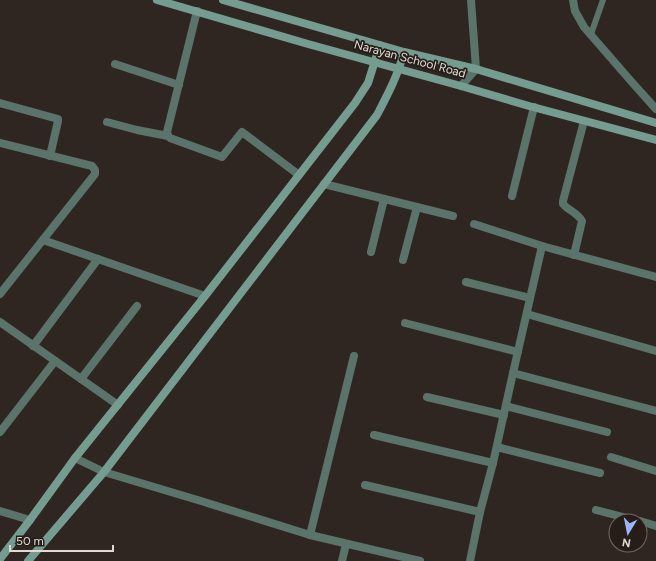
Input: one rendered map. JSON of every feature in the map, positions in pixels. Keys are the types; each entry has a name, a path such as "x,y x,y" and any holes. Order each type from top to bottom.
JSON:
{"street":[{"name":"Narayan School Road","path":"157,0 656,140"},
{"path":"222,0 237,2 380,46 476,69 656,123"},
{"path":"461,86 476,69 470,0"},
{"path":"573,0 575,11 584,27 656,109"},
{"path":"168,136 197,11"},
{"path":"0,558 75,458 205,296 355,103 368,83 380,46"},
{"path":"28,561 104,472 377,115 390,92 404,52"},
{"path":"115,64 179,85"},
{"path":"0,103 56,117 58,119 50,156"},
{"path":"512,196 534,107"},
{"path":"574,255 582,221 562,204 584,121"},
{"path":"107,122 168,136 222,157 242,132 299,175"},
{"path":"0,143 92,166 96,170 95,174 0,294"},
{"path":"324,184 453,216"},
{"path":"371,252 384,199"},
{"path":"403,260 417,207"},
{"path":"474,224 542,246 656,277"},
{"path":"43,240 205,296"},
{"path":"470,561 542,246"},
{"path":"33,346 98,259"},
{"path":"466,282 530,298"},
{"path":"81,380 137,306"},
{"path":"527,314 656,351"},
{"path":"0,322 118,405"},
{"path":"405,323 518,352"},
{"path":"310,536 354,356"},
{"path":"0,432 55,361"},
{"path":"513,373 656,411"},
{"path":"427,397 504,415"},
{"path":"506,406 607,432"},
{"path":"374,435 493,463"},
{"path":"497,447 600,473"},
{"path":"611,457 656,471"},
{"path":"75,458 104,472 310,536 420,561"},
{"path":"365,485 480,512"},
{"path":"596,510 608,513"},
{"path":"0,511 30,520"},
{"path":"342,561 346,544"}],"lane":[{"path":"591,34 603,0"}]}
